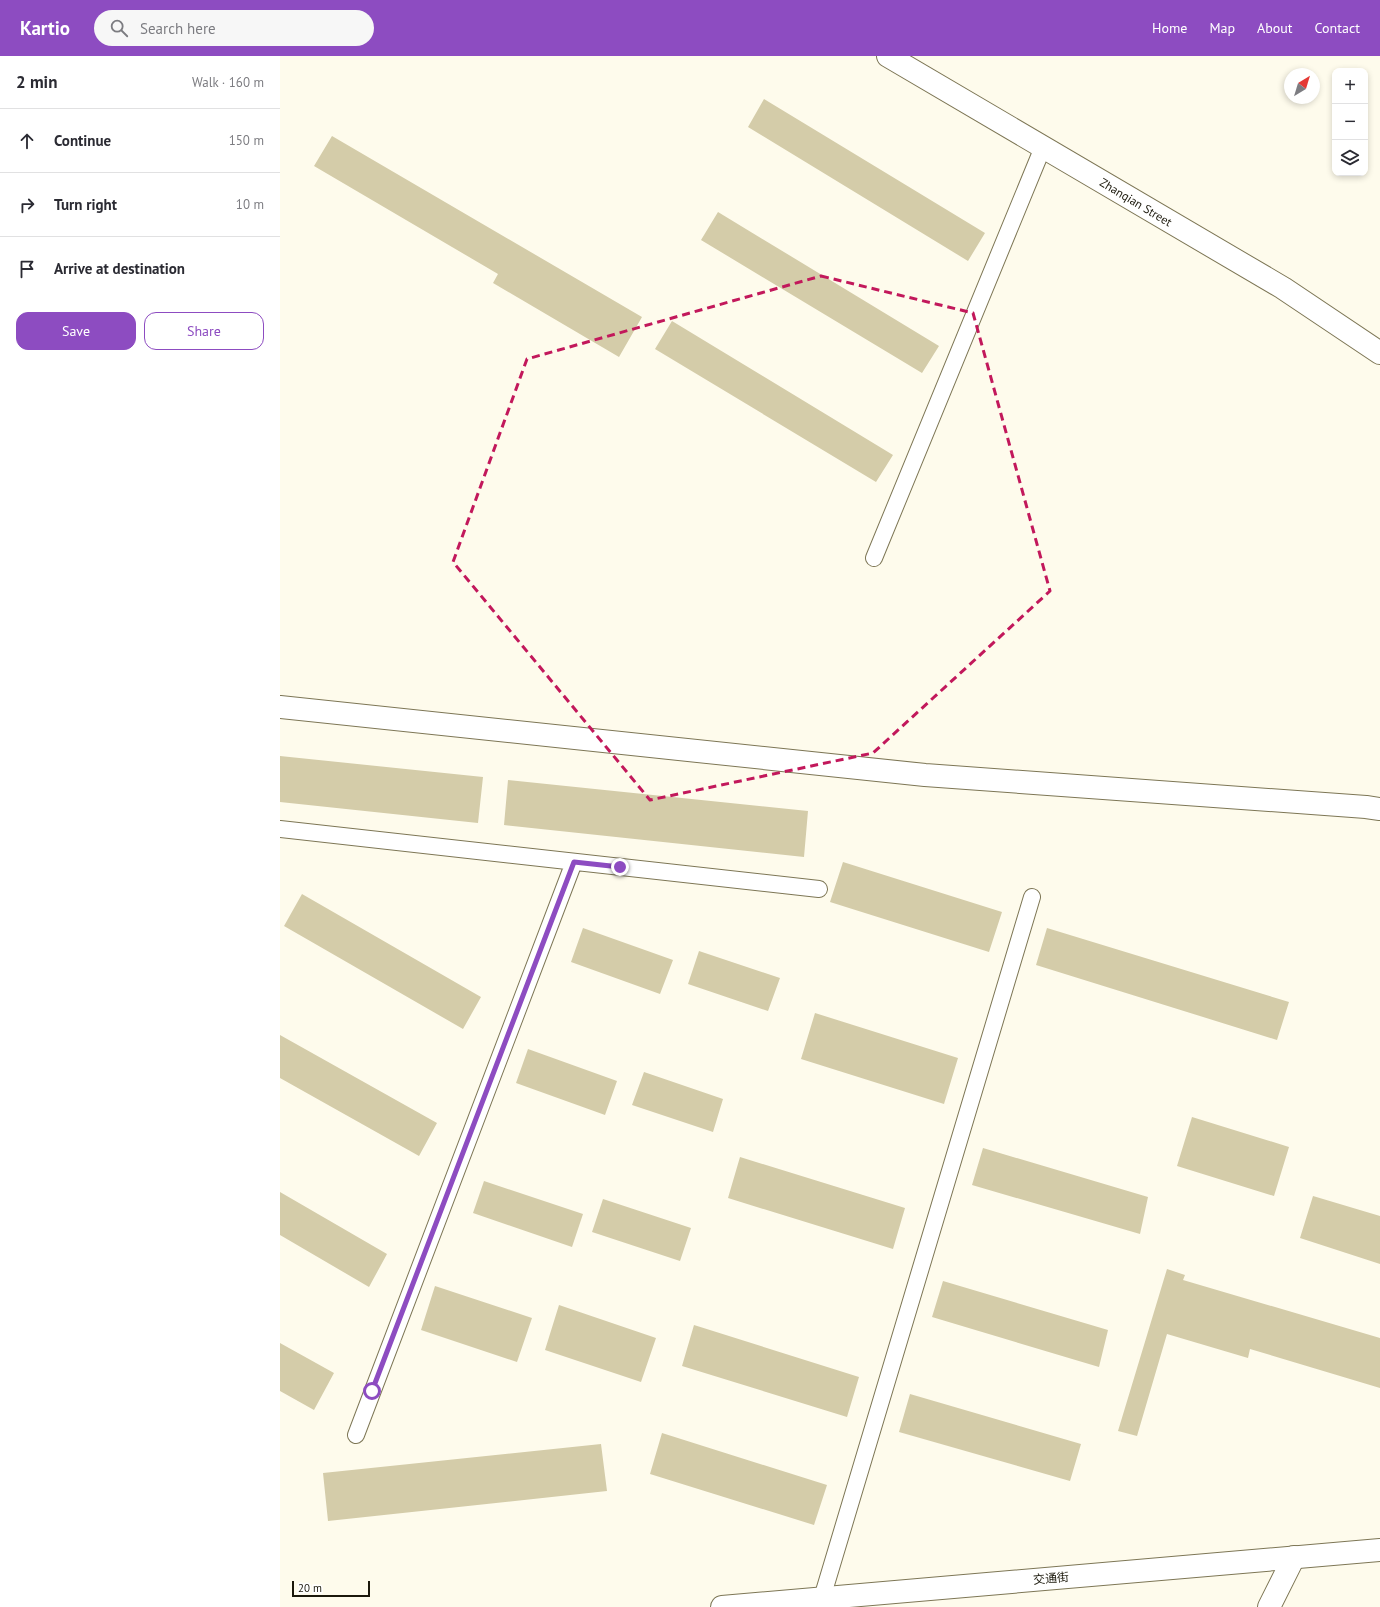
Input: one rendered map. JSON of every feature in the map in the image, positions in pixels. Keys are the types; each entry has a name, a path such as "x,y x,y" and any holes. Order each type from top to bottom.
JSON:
{"street":[{"name":"Zhanqian Street","path":"888,56 1282,288 1380,353"},
{"path":"280,707 925,775 1366,807 1380,810"},
{"name":"交通街","path":"722,1607 1380,1550"},
{"path":"1269,1607 1294,1557"}],"lane":[{"path":"874,558 1043,147"},
{"path":"280,829 819,889"},
{"path":"356,1435 574,862"},
{"path":"822,1598 1032,897"}],"highlighted area":[{"path":"821,276 973,313 1050,591 873,753 650,800 453,562 527,359"}],"building":[{"path":"764,99 985,233 968,261 748,127"},
{"path":"332,136 642,317 619,357 493,283 498,274 314,166"},
{"path":"718,212 939,346 922,373 701,240"},
{"path":"672,321 893,455 876,482 655,349"},
{"path":"280,756 483,777 478,823 280,802"},
{"path":"508,780 808,811 804,857 504,825"},
{"path":"843,862 1002,912 989,952 830,902"},
{"path":"302,894 481,997 463,1029 284,926"},
{"path":"583,928 673,960 660,994 571,962"},
{"path":"1047,928 1289,1002 1277,1040 1036,965"},
{"path":"699,951 780,978 768,1011 688,984"},
{"path":"815,1013 958,1058 944,1104 801,1059"},
{"path":"280,1035 437,1123 419,1156 280,1078"},
{"path":"528,1049 617,1081 605,1115 516,1083"},
{"path":"644,1072 723,1099 713,1132 632,1105"},
{"path":"1192,1117 1289,1147 1274,1196 1177,1166"},
{"path":"983,1148 1148,1197 1140,1234 972,1185"},
{"path":"740,1157 905,1208 893,1249 728,1198"},
{"path":"484,1181 583,1214 572,1247 473,1213"},
{"path":"280,1192 387,1254 369,1287 280,1235"},
{"path":"1313,1196 1380,1216 1380,1264 1300,1238"},
{"path":"603,1199 691,1228 680,1261 592,1232"},
{"path":"1167,1269 1185,1275 1183,1280 1380,1338 1380,1388 1250,1349 1248,1358 1167,1334 1137,1436 1118,1431"},
{"path":"943,1281 1108,1330 1099,1367 932,1317"},
{"path":"435,1286 532,1318 517,1362 421,1330"},
{"path":"559,1305 656,1338 641,1382 545,1350"},
{"path":"694,1325 859,1377 847,1417 682,1366"},
{"path":"280,1343 334,1373 314,1410 280,1391"},
{"path":"910,1394 1081,1444 1070,1481 899,1432"},
{"path":"662,1433 827,1485 814,1525 650,1474"},
{"path":"601,1444 607,1491 328,1521 323,1473"}],"route":[{"path":"372,1391 574,862 620,867"}]}
